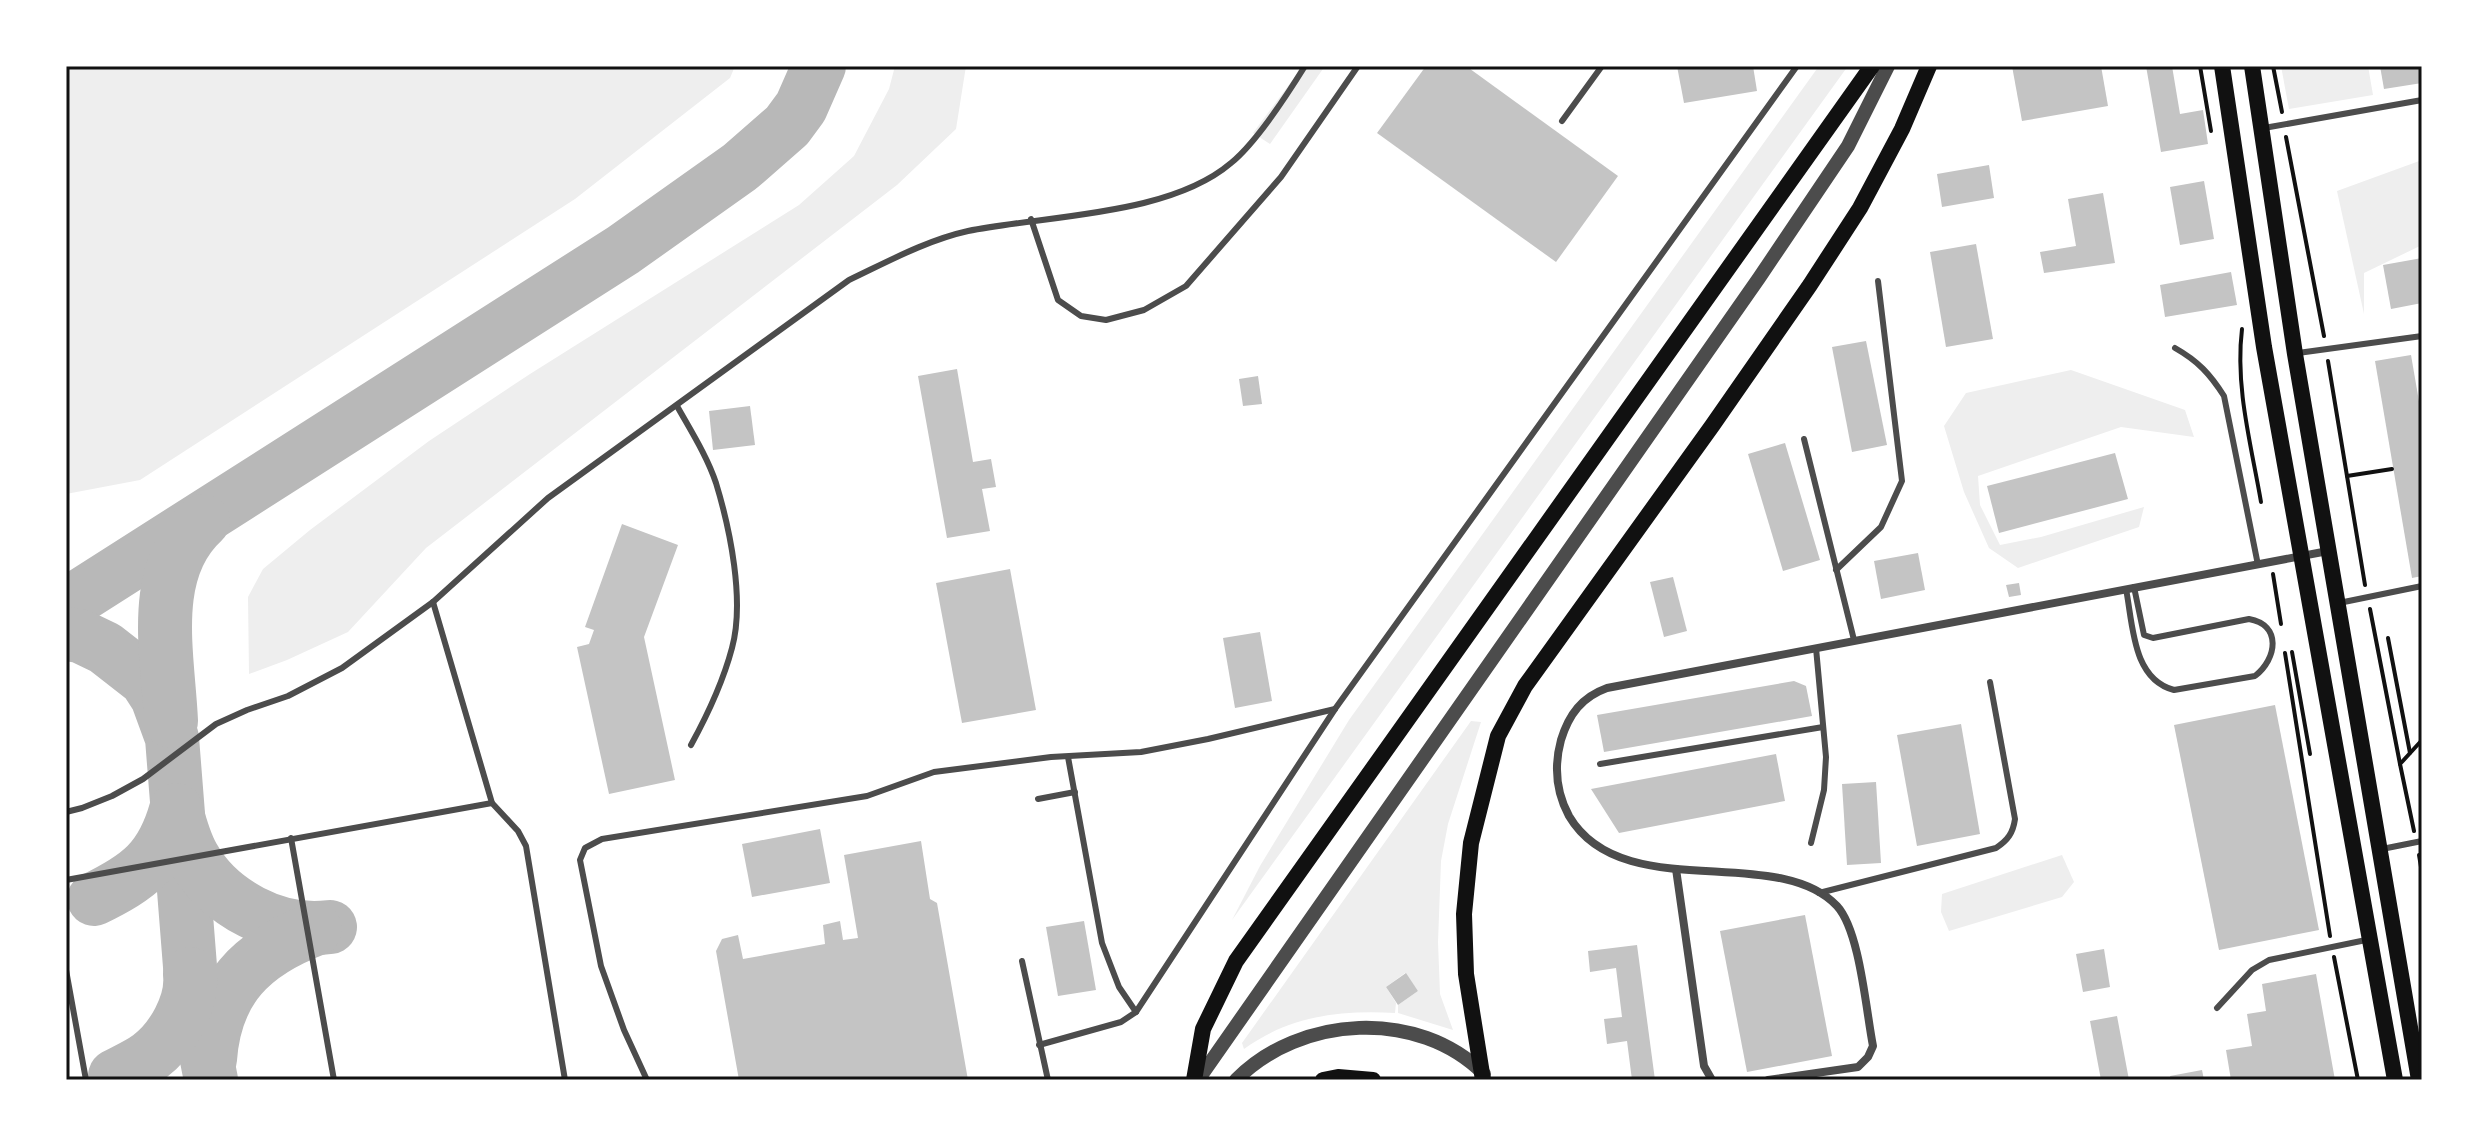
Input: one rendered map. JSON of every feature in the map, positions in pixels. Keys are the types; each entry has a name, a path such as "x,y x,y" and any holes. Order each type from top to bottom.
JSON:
{"main road":[{"path":"1196,1080 1203,1029 1236,961 1872,66"},
{"path":"1483,1080 1466,974 1464,914 1471,843 1498,736 1525,686 1712,426 1852,221 1881,170 1929,66"},
{"path":"2222,66 2264,347 2395,1080"},
{"path":"2252,66 2295,354 2419,1080"},
{"path":"1323,1080 1347,1077 1373,1080"}],"street":[{"path":"1196,1080 1759,278 1848,146 1888,66"},
{"path":"1768,1080 1858,1067 1868,1057 1873,1046 1852,933 1837,907 1819,893 1792,880 1676,869 1631,861 1596,844 1574,824 1560,797 1556,763 1564,730 1571,716 1591,694 1607,688 1854,640 2328,551"},
{"path":"1676,869 1704,1066 1712,1080"},
{"path":"1236,1080 1258,1061 1289,1043 1323,1032 1360,1027 1396,1030 1450,1050 1490,1080"}],"lane":[{"path":"66,812 133,785 216,724 318,682 433,602 548,498 849,280 963,232 1031,219 1132,206 1192,187 1231,164 1305,66"},
{"path":"1031,219 1058,300 1081,316 1106,320 1144,310 1186,286 1281,177 1358,66"},
{"path":"1562,121 1602,66"},
{"path":"1039,1045 1121,1022 1136,1012 1335,709 1797,66"},
{"path":"2261,129 2422,100"},
{"path":"1836,570 1881,527 1902,481 1878,281"},
{"path":"2295,354 2422,336"},
{"path":"2175,348 2194,358 2211,374 2224,396 2258,565"},
{"path":"677,406 715,482 737,597 733,645 719,688 691,745"},
{"path":"1804,439 1854,640"},
{"path":"2337,603 2422,586"},
{"path":"2130,588 2144,635 2153,638 2249,619 2269,629 2274,638 2270,659 2255,676 2174,690 2165,687 2154,681 2140,661 2130,588"},
{"path":"433,602 492,803 518,831 526,846 565,1080"},
{"path":"1811,843 1824,790 1826,757 1816,648"},
{"path":"1819,893 1996,848 2005,841 2013,831 2015,819 1990,682"},
{"path":"647,1080 624,1030 601,966 580,860 585,848 602,839 867,796 934,772 1141,752 1335,709"},
{"path":"1600,764 1823,727"},
{"path":"1068,757 1102,943 1119,987 1136,1012"},
{"path":"1038,799 1075,792"},
{"path":"66,880 492,803"},
{"path":"291,838 334,1080"},
{"path":"2380,850 2419,841"},
{"path":"2217,1008 2252,970 2269,960 2370,939"},
{"path":"1022,961 1048,1080"},
{"path":"66,970 86,1080"}],"path":[{"path":"2273,66 2284,125"},
{"path":"2347,476 2392,469"},
{"path":"2367,597 2400,764 2419,841 2422,873"},
{"path":"2388,638 2410,754"},
{"path":"2292,652 2310,754"},
{"path":"2400,764 2422,740"}],"shaded area":[{"path":"66,66 735,66 730,78 575,199 140,480 66,494"},
{"path":"895,66 966,66 956,129 897,185 426,548 348,632 249,674 248,597 263,569 429,441 799,205 854,156 889,89"},
{"path":"1303,66 1325,66 1270,144 1253,133"},
{"path":"1819,66 1848,66 1232,920 1260,866 1349,720"},
{"path":"2281,66 2368,66 2373,95 2289,109"},
{"path":"2422,160 2422,245 2364,273 2364,314 2337,191"},
{"path":"2071,370 2185,410 2194,437 2121,427 1978,476 1980,505 2000,545 2041,537 2144,507 2139,527 2018,568 1989,548 1964,492 1944,426 1966,393"},
{"path":"1471,721 1481,722 1448,824 1441,861 1440,994 1453,1030 1398,1013 1398,1005 1418,991 1405,973 1386,987 1396,1003 1395,1013 1335,1014 1297,1022 1244,1049 1242,1043"},
{"path":"2062,855 2074,882 2062,897 1949,931 1941,912 1942,894"}],"building":[{"path":"1426,66 1466,66 1618,176 1556,262 1377,133"},
{"path":"1677,66 1753,66 1757,91 1684,103"},
{"path":"2012,66 2101,66 2108,106 2022,121"},
{"path":"2146,66 2172,66 2180,114 2203,110 2208,144 2161,152"},
{"path":"2380,66 2422,66 2422,83 2384,89"},
{"path":"1989,165 1994,198 1942,207 1937,174"},
{"path":"2204,181 2214,239 2180,245 2170,187"},
{"path":"2103,193 2115,263 2044,273 2040,252 2076,246 2068,199"},
{"path":"1976,244 1993,339 1946,347 1930,252"},
{"path":"2422,258 2422,303 2391,309 2383,265"},
{"path":"2231,272 2237,305 2165,317 2160,285"},
{"path":"1866,341 1887,445 1852,452 1832,347"},
{"path":"2411,355 2422,419 2422,576 2412,578 2375,361"},
{"path":"957,369 973,462 991,459 996,487 982,489 990,531 947,538 918,376"},
{"path":"1258,376 1262,404 1243,406 1239,379"},
{"path":"750,406 755,445 713,450 709,411"},
{"path":"1785,443 1820,560 1783,571 1748,454"},
{"path":"2115,453 2128,499 1999,533 1987,486"},
{"path":"622,524 678,545 644,637 675,780 609,794 577,647 589,644 594,630 585,627"},
{"path":"1918,553 1925,590 1881,599 1874,561"},
{"path":"1010,569 1036,710 962,723 936,583"},
{"path":"1673,577 1687,631 1664,637 1650,582"},
{"path":"2019,583 2021,595 2009,597 2006,585"},
{"path":"1260,632 1272,701 1235,708 1223,638"},
{"path":"1794,681 1806,686 1812,716 1604,752 1597,715"},
{"path":"2275,705 2319,930 2219,950 2174,725"},
{"path":"1961,724 1980,834 1917,846 1897,735"},
{"path":"1776,754 1785,801 1619,833 1591,789"},
{"path":"1876,782 1881,863 1847,865 1842,784"},
{"path":"820,829 830,883 752,897 742,844"},
{"path":"921,841 930,899 937,903 968,1080 739,1080 716,951 722,939 738,935 743,959 825,944 823,925 840,921 843,940 858,938 844,855"},
{"path":"1805,915 1832,1056 1747,1072 1720,931"},
{"path":"1084,921 1096,990 1058,996 1046,927"},
{"path":"1637,945 1655,1080 1632,1080 1627,1041 1607,1044 1604,1019 1622,1017 1616,968 1590,972 1588,951"},
{"path":"2104,949 2110,987 2083,992 2076,954"},
{"path":"1406,973 1418,991 1398,1005 1386,987"},
{"path":"2316,974 2335,1080 2231,1080 2226,1050 2252,1046 2247,1014 2266,1011 2262,984"},
{"path":"2117,1016 2129,1080 2101,1080 2090,1021"},
{"path":"2202,1070 2204,1080 2171,1080 2170,1076"}],"taxiway":[{"path":"66,605 623,250 740,167 787,126 801,107 819,66"},
{"path":"171,721 165,642 168,589 174,564 186,541 203,521"},
{"path":"66,634 80,636 105,648 146,680 157,697 172,738 191,979 211,1080"},
{"path":"94,899 124,883 147,865 164,842 176,810 193,857 204,874 234,901 270,920 310,928 330,927"},
{"path":"210,1059 220,1013 241,977 255,962 273,950 315,929"},
{"path":"115,1076 149,1057 166,1041 184,1009 190,974"}]}
